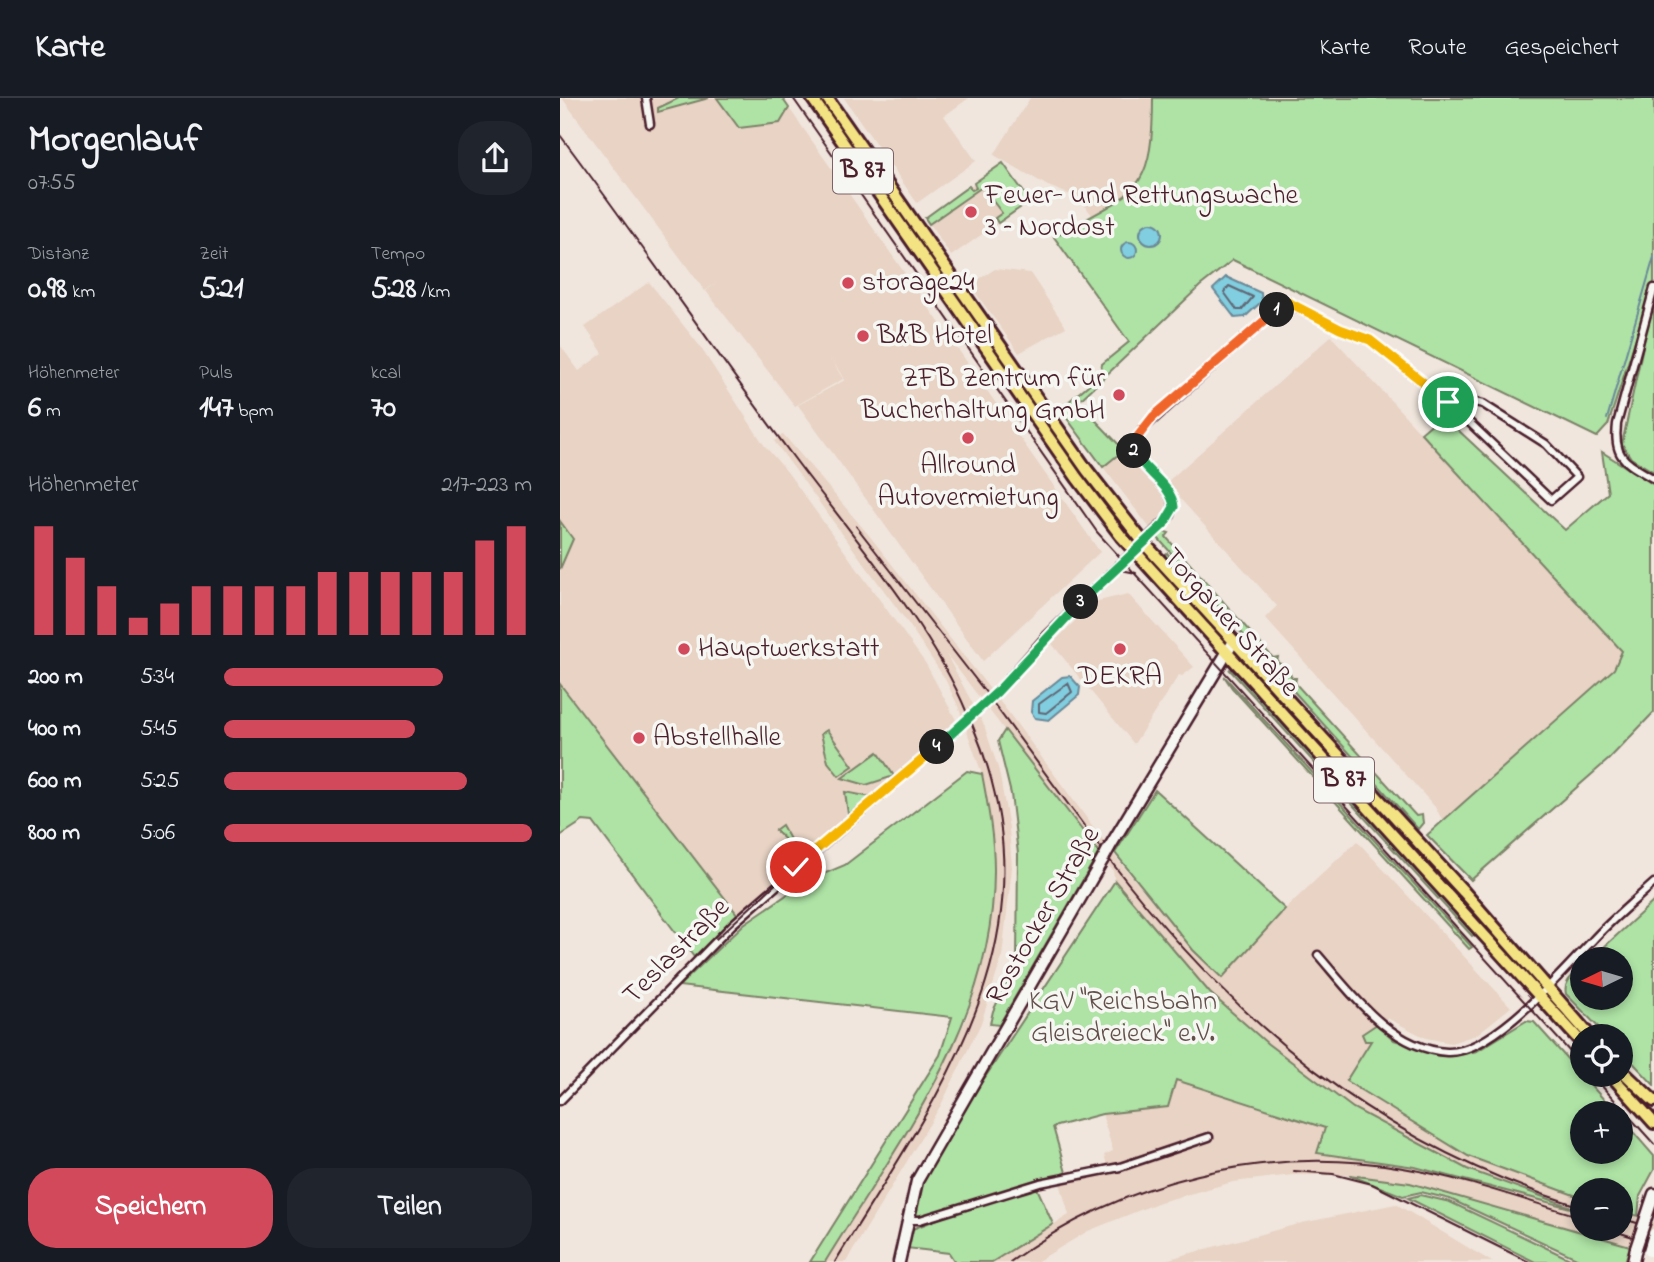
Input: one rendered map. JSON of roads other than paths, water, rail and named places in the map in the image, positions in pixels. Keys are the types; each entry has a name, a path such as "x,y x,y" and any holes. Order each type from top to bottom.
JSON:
{"main road":[{"name":"Torgauer Straße","path":"811,98 1077,478 1135,552 1543,992 1577,1024"},
{"name":"Torgauer Straße","path":"827,98 1087,470 1144,543 1463,890 1570,1027"},
{"name":"Rostocker Straße","path":"899,1262 917,1181 1109,848 1234,641"},
{"path":"1633,1081 1654,1101"},
{"path":"1622,1087 1654,1123"},
{"path":"1633,1262 1654,1194"},
{"path":"1647,1257 1654,1234"}],"street":[{"path":"646,98 650,124"},
{"path":"1654,288 1617,424 1615,446 1621,457 1654,479"},
{"name":"Teslastraße","path":"560,1101 733,924 997,692 1045,637 1164,524 1174,507 1172,497 1134,452 1135,440 1142,429 1286,301 1340,329 1370,340 1448,402"},
{"path":"1448,402 1483,404 1546,444 1577,477 1551,500 1448,402"},
{"path":"1318,955 1376,1018 1412,1042 1444,1052 1458,1052 1483,1041 1543,992 1597,935 1654,883"},
{"path":"907,1220 920,1220 1040,1183 1120,1167 1209,1137"}],"water":[{"path":"1151,223 1159,226 1162,234 1159,242 1151,245 1143,242 1140,234 1143,226"},
{"path":"1129,242 1137,250 1129,258 1121,250"},
{"path":"1226,277 1261,293 1262,301 1245,317 1235,318 1213,289"},
{"path":"1070,676 1080,687 1079,695 1049,720 1035,718 1031,712 1032,701 1062,677"}],"waterway":[{"path":"1607,419 1654,257"}],"tram line":[{"path":"793,98 1097,532 1570,1052"},
{"path":"716,939 844,821 924,755 1001,685 1044,636 1108,574 1121,570 1136,573"},
{"path":"1603,1087 1654,1144"}],"railway":[{"path":"560,135 791,454 911,613 932,646 967,713"},
{"path":"856,526 987,694"},
{"path":"994,704 1102,850"},
{"path":"835,1262 914,1135 949,1072 977,1008 996,942 1003,873 996,801 972,724"},
{"path":"1109,859 1207,973 1259,1024 1314,1070 1373,1111 1436,1147 1503,1179 1570,1203"},
{"path":"1010,1262 1054,1233 1100,1209 1148,1190 1197,1175 1299,1161 1351,1162 1425,1172 1570,1213"},
{"path":"1294,1171 1333,1174 1372,1184 1529,1262"},
{"path":"1633,1222 1637,1223"}],"place":[{"name":"Feuer- und Rettungswache 3 – Nordost","path":"971,212"},
{"name":"storage24","path":"848,283"},
{"name":"B&B Hotel","path":"863,336"},
{"name":"ZFB Zentrum für Bucherhaltung GmbH","path":"1119,395"},
{"name":"Allround Autovermietung","path":"968,438"},
{"name":"Hauptwerkstatt","path":"684,649"},
{"name":"DEKRA","path":"1120,649"},
{"name":"Abstellhalle","path":"639,738"}],"park label":[{"name":"KGV \"Reichsbahn Gleisdreieck\" e.V.","path":"1123,1018"}]}
